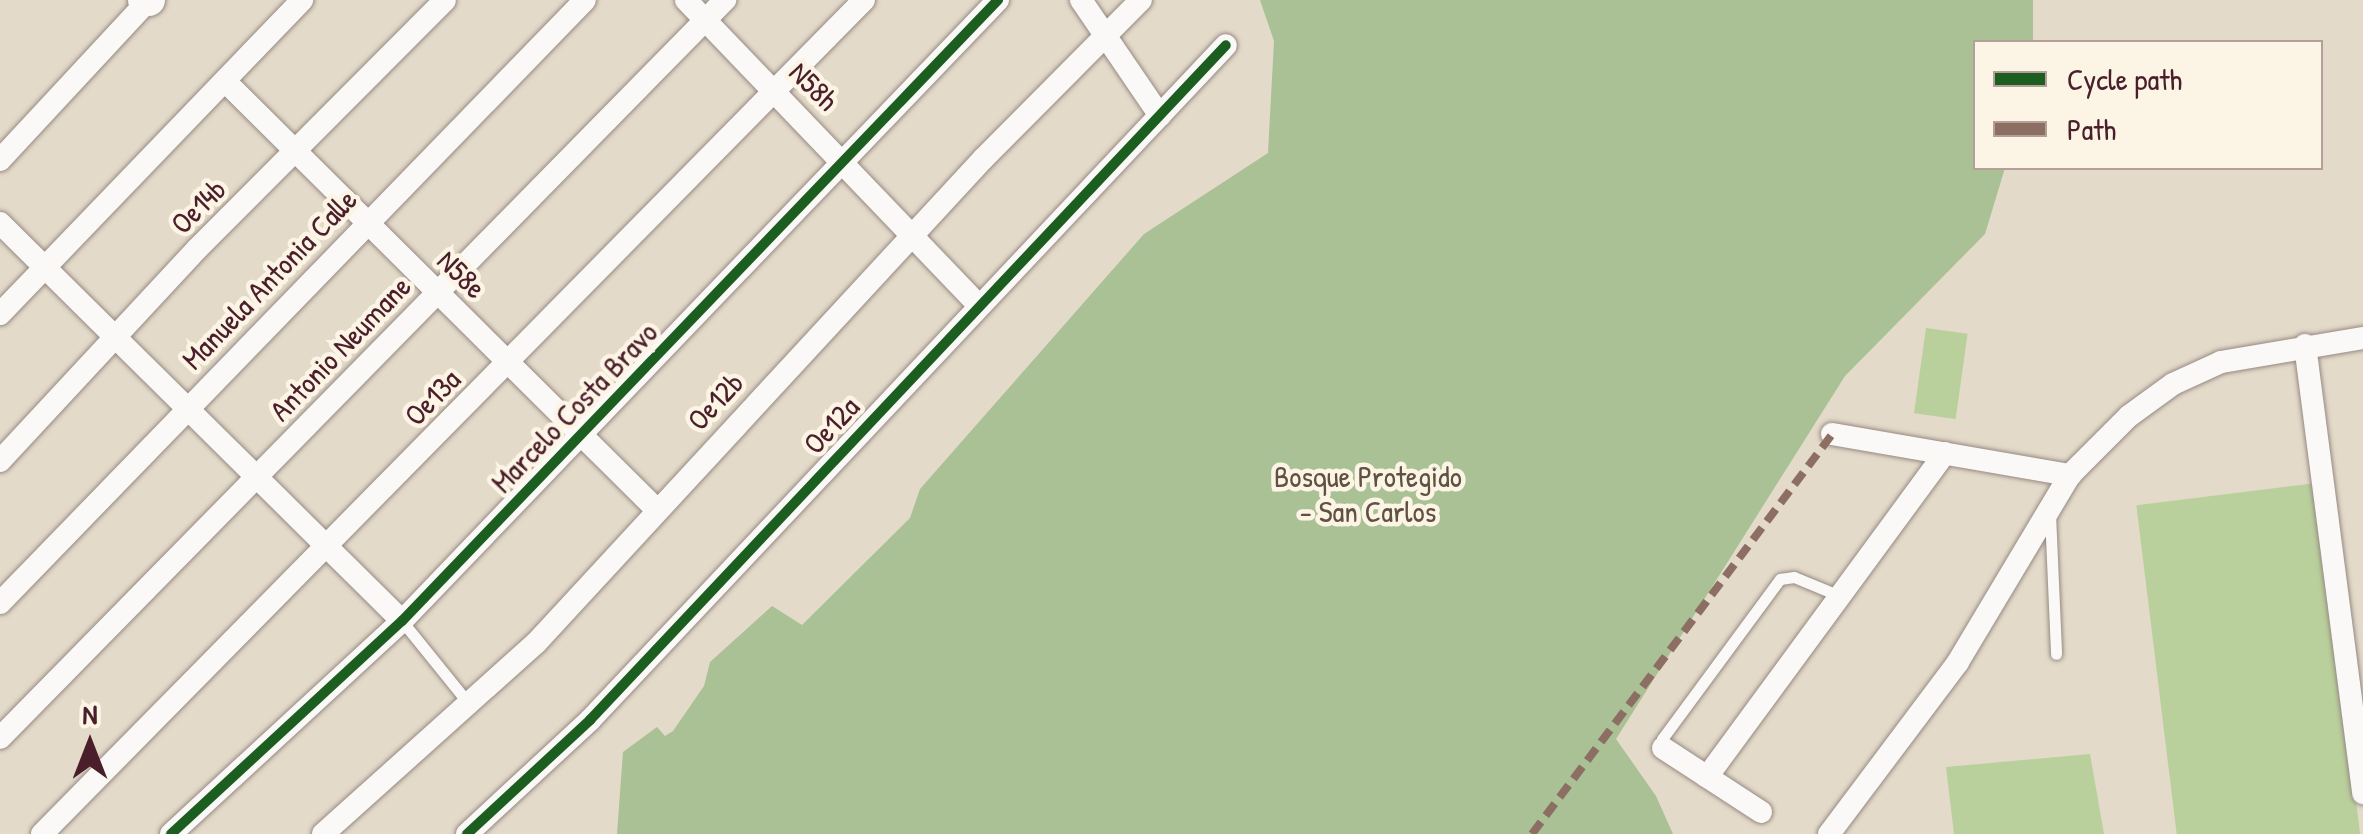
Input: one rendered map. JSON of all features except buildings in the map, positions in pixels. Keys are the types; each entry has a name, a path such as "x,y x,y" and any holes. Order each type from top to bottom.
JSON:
{"street":[{"path":"0,314 227,83 302,0"},
{"name":"Oe14b","path":"0,461 117,334 445,0"},
{"name":"Manuela Antonia Calle","path":"0,603 366,221 585,0"},
{"name":"N58h","path":"686,0 845,160 978,305"},
{"name":"Antonio Neumane","path":"0,738 725,0"},
{"name":"Oe13a","path":"42,834 864,0"},
{"name":"Marcelo Costa Bravo","path":"172,834 402,621 998,0"},
{"path":"1082,0 1160,116"},
{"name":"Oe12b","path":"323,834 536,642 655,508 1141,0"},
{"path":"0,160 147,1"},
{"name":"Oe12a","path":"466,834 590,720 1226,44"},
{"name":"N58e","path":"227,83 655,508"},
{"path":"0,223 117,334 402,621"},
{"path":"1829,834 1949,675 2070,475 2172,384 2222,362 2363,338"},
{"path":"2305,345 2363,792"},
{"path":"1832,434 2070,475"},
{"path":"1706,776 1944,454"},
{"path":"1662,748 1761,812"}],"lane":[{"path":"2049,505 2056,654"},
{"path":"1662,748 1662,739 1780,580 1794,577 1840,596"},
{"path":"402,621 469,704"}],"green space":[{"name":"Bosque Protegido - San Carlos","path":"1260,0 2033,0 2033,40 1973,40 1973,170 2004,170 1985,234 1845,376 1616,739 1656,796 1673,834 617,834 623,752 657,727 665,736 673,731 704,686 710,662 772,606 802,625 910,518 920,489 1144,234 1268,153 1274,41"},
{"path":"1926,328 1968,334 1956,419 1914,413"},
{"path":"2317,483 2360,834 2177,834 2136,505"},
{"path":"2090,754 2104,834 1954,834 1946,767"}],"marked path":[{"path":"1532,834 1832,434"}],"cycle path":[{"path":"171,834 402,621 998,0"},
{"path":"467,834 590,720 1226,45"}]}
